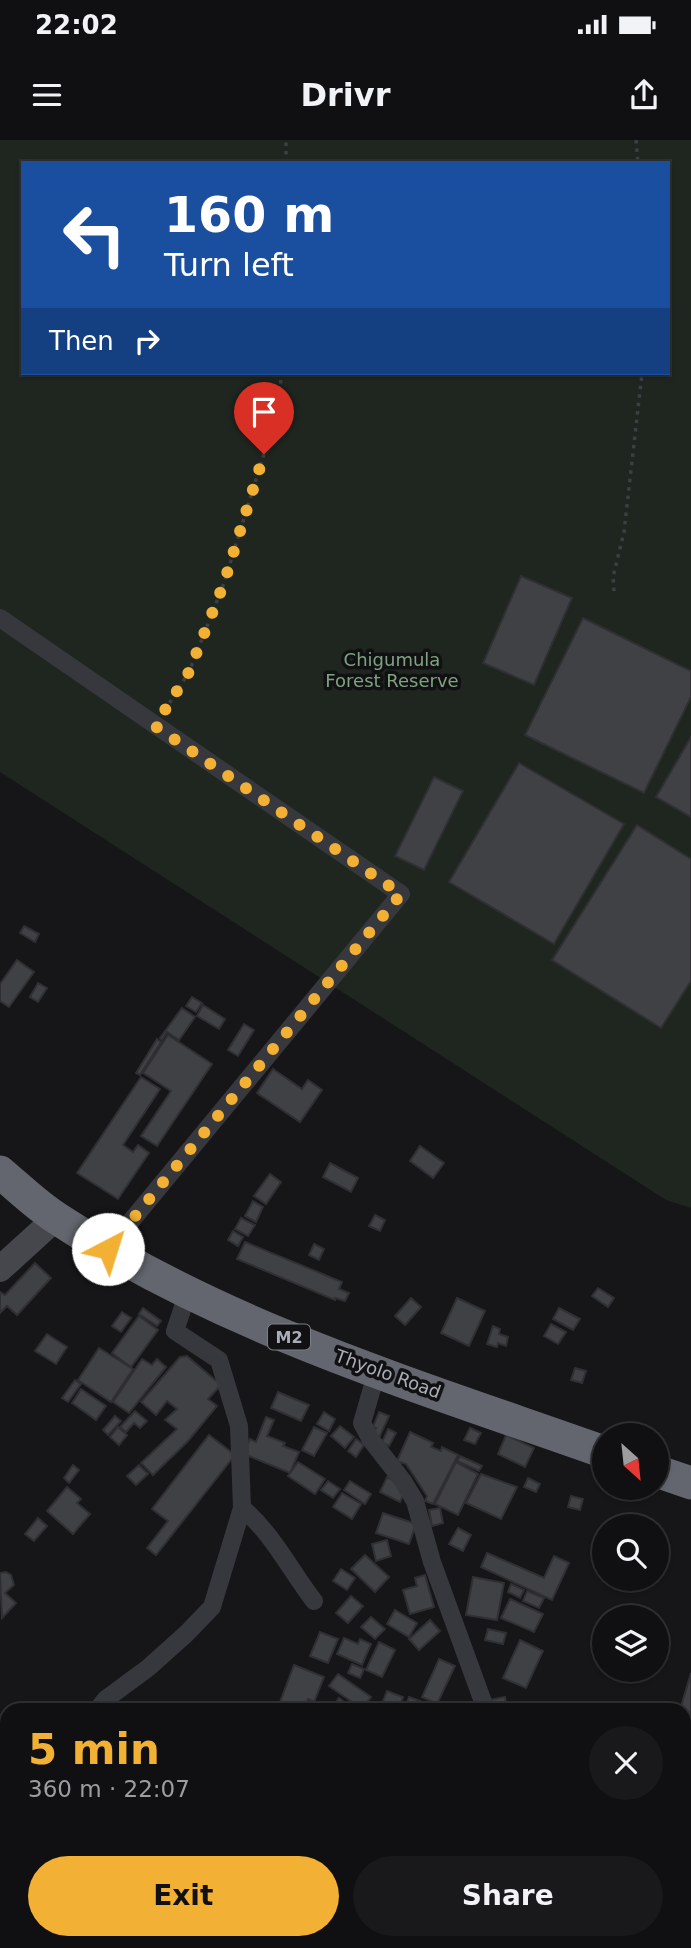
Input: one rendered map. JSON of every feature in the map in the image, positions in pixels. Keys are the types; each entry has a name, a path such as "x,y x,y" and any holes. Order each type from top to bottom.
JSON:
{"highway":[{"name":"Thyolo Road","path":"0,1172 56,1218 108,1249 241,1319 592,1448"},
{"path":"669,1475 691,1483"}],"street":[{"path":"0,618 401,894 108,1249"},
{"path":"0,1269 56,1218"},
{"path":"103,1703 148,1668 212,1607 242,1508 239,1426 219,1360 175,1331 188,1292"},
{"path":"377,1371 362,1423 371,1440 415,1501 432,1563 483,1703"},
{"path":"242,1508 255,1519 274,1543 314,1601"}],"path":[{"path":"286,140 286,161"},
{"path":"636,140 638,161"},
{"path":"155,726 189,672 224,583 280,402 281,375"},
{"path":"614,591 613,577 624,533 642,375"}],"green space":[{"name":"Chigumula Forest Reserve","path":"0,140 691,140 691,1208 666,1200 0,772"}],"building":[{"path":"521,576 572,598 534,685 483,663"},
{"path":"583,618 691,671 691,697 644,793 525,735"},
{"path":"691,737 691,817 656,797"},
{"path":"519,763 624,824 554,944 449,882"},
{"path":"434,777 463,791 424,870 395,856"},
{"path":"637,825 691,859 691,981 661,1028 552,960"},
{"path":"24,926 39,934 35,942 20,933"},
{"path":"17,960 34,972 9,1007 0,1001 0,984"},
{"path":"38,983 47,988 38,1002 30,997"},
{"path":"192,997 202,1003 196,1012 186,1006"},
{"path":"203,1005 225,1019 219,1029 197,1016"},
{"path":"182,1008 195,1017 179,1040 167,1032 162,1040 160,1038"},
{"path":"244,1024 254,1030 238,1056 228,1050"},
{"path":"168,1035 212,1064 157,1146 141,1136 171,1091 143,1073"},
{"path":"157,1039 161,1042 140,1075 136,1073"},
{"path":"273,1069 302,1089 308,1080 322,1090 300,1122 257,1093"},
{"path":"141,1077 160,1089 123,1145 133,1152 138,1145 149,1153 118,1199 77,1173"},
{"path":"420,1146 444,1163 433,1178 410,1161"},
{"path":"330,1163 358,1178 351,1192 323,1177"},
{"path":"270,1174 281,1182 266,1204 254,1196"},
{"path":"253,1201 263,1207 256,1222 245,1216"},
{"path":"375,1215 385,1220 380,1231 369,1226"},
{"path":"241,1218 255,1225 248,1236 235,1229"},
{"path":"233,1231 243,1237 238,1246 228,1240"},
{"path":"245,1242 342,1282 339,1289 349,1293 345,1301 335,1300 237,1259"},
{"path":"314,1244 324,1249 319,1260 309,1255"},
{"path":"35,1263 51,1278 17,1315 7,1306 0,1313 0,1292 5,1295"},
{"path":"598,1288 614,1298 608,1307 592,1296"},
{"path":"411,1298 421,1307 405,1325 395,1316"},
{"path":"457,1298 485,1311 469,1346 441,1333"},
{"path":"143,1308 161,1321 157,1326 139,1314"},
{"path":"559,1308 580,1319 573,1330 553,1319"},
{"path":"122,1312 131,1318 121,1332 112,1326"},
{"path":"139,1316 158,1330 131,1367 112,1353"},
{"path":"551,1324 566,1332 558,1344 544,1336"},
{"path":"493,1326 500,1329 499,1334 508,1337 506,1346 498,1343 497,1347 487,1344"},
{"path":"47,1334 67,1347 56,1364 35,1351"},
{"path":"99,1348 133,1369 111,1402 78,1380"},
{"path":"187,1356 221,1385 208,1399 217,1406 188,1441 153,1475 141,1463 177,1429 165,1420 177,1409 167,1401 156,1415 141,1402 180,1357"},
{"path":"142,1359 152,1365 157,1359 166,1367 129,1413 113,1402"},
{"path":"575,1368 586,1371 582,1383 571,1380"},
{"path":"75,1380 81,1384 68,1402 62,1398"},
{"path":"81,1389 106,1406 96,1420 72,1403"},
{"path":"278,1392 309,1405 301,1421 271,1408"},
{"path":"135,1411 147,1421 140,1428 134,1423 126,1432 120,1427"},
{"path":"324,1412 335,1419 329,1431 317,1424"},
{"path":"379,1412 389,1416 379,1438 373,1435 376,1428 373,1427"},
{"path":"115,1416 121,1421 108,1435 103,1430"},
{"path":"266,1417 274,1420 267,1436 299,1452 290,1473 244,1454 250,1439 256,1442"},
{"path":"340,1426 354,1437 345,1448 331,1436"},
{"path":"118,1427 127,1435 119,1445 110,1437"},
{"path":"314,1427 327,1433 314,1456 302,1450"},
{"path":"470,1428 481,1433 475,1444 464,1440"},
{"path":"388,1429 396,1433 389,1446 382,1442"},
{"path":"410,1432 433,1443 431,1447 441,1451 442,1447 458,1455 433,1504 425,1501 427,1496 406,1464 397,1461"},
{"path":"209,1435 235,1455 156,1555 147,1548 168,1521 152,1509"},
{"path":"506,1435 534,1448 525,1467 498,1454"},
{"path":"356,1439 364,1445 356,1457 348,1451"},
{"path":"460,1456 482,1466 479,1471 457,1461"},
{"path":"298,1462 325,1479 315,1494 288,1476"},
{"path":"456,1462 478,1474 458,1515 435,1504"},
{"path":"73,1465 79,1470 69,1483 64,1478"},
{"path":"139,1465 148,1474 136,1485 127,1476"},
{"path":"481,1474 517,1487 501,1519 466,1503"},
{"path":"387,1477 407,1487 400,1502 380,1492"},
{"path":"528,1478 540,1484 536,1492 524,1487"},
{"path":"328,1481 340,1489 333,1498 321,1490"},
{"path":"350,1481 371,1494 365,1504 344,1490"},
{"path":"67,1487 81,1499 77,1503 90,1514 73,1534 47,1511"},
{"path":"342,1493 361,1504 352,1519 333,1507"},
{"path":"571,1496 583,1499 580,1510 568,1507"},
{"path":"440,1508 443,1523 432,1526 429,1510"},
{"path":"383,1513 416,1524 409,1544 376,1533"},
{"path":"38,1518 47,1526 34,1541 25,1534"},
{"path":"458,1528 471,1535 463,1551 449,1544"},
{"path":"387,1540 391,1556 376,1561 372,1544"},
{"path":"487,1553 544,1578 554,1556 569,1563 552,1600 481,1567"},
{"path":"365,1555 389,1577 375,1592 351,1569"},
{"path":"341,1569 355,1578 347,1590 333,1581"},
{"path":"0,1573 11,1575 14,1585 5,1593 16,1603 2,1618"},
{"path":"425,1575 434,1607 410,1614 403,1590 417,1586 415,1578"},
{"path":"473,1577 504,1583 497,1620 466,1615"},
{"path":"511,1584 524,1590 520,1598 508,1592"},
{"path":"527,1591 544,1598 539,1608 523,1601"},
{"path":"351,1596 363,1606 348,1623 336,1613"},
{"path":"510,1599 543,1614 534,1632 501,1618"},
{"path":"395,1610 417,1623 409,1637 387,1624"},
{"path":"371,1617 385,1629 375,1639 361,1627"},
{"path":"430,1620 440,1631 419,1650 409,1639"},
{"path":"488,1629 506,1633 503,1644 485,1640"},
{"path":"320,1632 338,1639 328,1663 310,1656"},
{"path":"344,1638 358,1644 360,1639 371,1644 362,1665 337,1654"},
{"path":"520,1640 543,1651 526,1688 503,1678"},
{"path":"379,1642 395,1650 382,1677 366,1670"},
{"path":"439,1659 455,1666 437,1703 422,1697"},
{"path":"352,1664 364,1669 360,1678 348,1673"},
{"path":"294,1665 324,1677 314,1702 308,1699 307,1703 280,1703"},
{"path":"691,1673 691,1703 682,1703"},
{"path":"338,1674 371,1697 366,1703 353,1703 329,1686"},
{"path":"387,1691 403,1697 401,1703 382,1703"},
{"path":"409,1697 423,1702 423,1703 407,1703"},
{"path":"505,1697 506,1703 490,1703 490,1700"}],"route":[{"path":"108,1249 401,894 155,726 189,672 224,583 264,454"}]}
